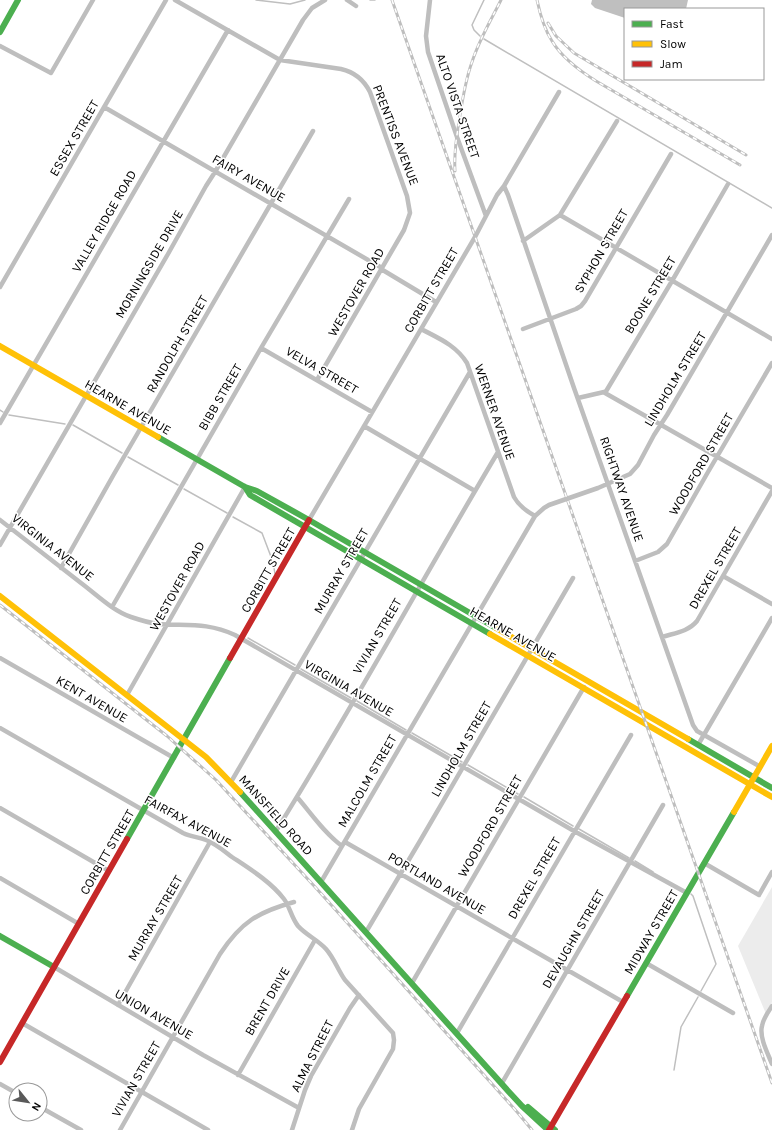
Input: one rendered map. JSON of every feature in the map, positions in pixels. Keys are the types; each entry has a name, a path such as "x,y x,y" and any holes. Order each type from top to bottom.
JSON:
{"main road":[{"path":"0,32 18,0"},
{"name":"HEARNE AVENUE","path":"0,346 197,460 309,520 772,788"},
{"name":"HEARNE AVENUE","path":"245,487 250,495 772,797"},
{"name":"CORBITT STREET","path":"0,1062 309,520"},
{"name":"MANSFIELD ROAD","path":"0,596 206,757 276,831 502,1083 551,1129"},
{"name":"MIDWAY STREET","path":"551,1129 759,766 772,746"},
{"name":"UNION AVENUE","path":"0,936 54,968"}],"street":[{"path":"0,46 51,73 93,0"},
{"name":"ESSEX STREET","path":"0,287 166,0"},
{"name":"PRENTISS AVENUE","path":"175,0 280,60 345,70 362,80 370,92 381,122 407,196 410,213"},
{"name":"MORNINGSIDE DRIVE","path":"0,545 206,186 307,14 312,8 325,0"},
{"path":"348,0 356,6"},
{"name":"ALTO VISTA STREET","path":"430,0 426,36 428,52 456,137 486,216"},
{"name":"VALLEY RIDGE ROAD","path":"0,423 228,30"},
{"name":"CORBITT STREET","path":"309,520 475,237 497,195 504,186 559,92"},
{"name":"FAIRY AVENUE","path":"104,107 326,235 436,302"},
{"path":"523,241 560,215 617,121"},
{"name":"RANDOLPH STREET","path":"61,568 313,131"},
{"name":"SYPHON STREET","path":"523,328 576,309 585,301 671,154"},
{"name":"BOONE STREET","path":"605,393 728,184"},
{"name":"RIGHTWAY AVENUE","path":"504,186 693,725 704,735 759,766"},
{"name":"BIBB STREET","path":"112,607 326,235 349,199"},
{"name":"WESTOVER ROAD","path":"317,380 404,230 410,213"},
{"path":"560,215 772,339"},
{"name":"LINDHOLM STREET","path":"566,498 626,476 636,468 772,234"},
{"name":"WERNER AVENUE","path":"421,329 453,347 467,363 514,497 522,508 535,516"},
{"name":"VELVA STREET","path":"261,348 372,412"},
{"name":"WOODFORD STREET","path":"635,561 658,552 667,544 772,363"},
{"name":"MURRAY STREET","path":"231,782 470,372"},
{"path":"578,398 604,392 772,488"},
{"path":"364,426 475,491"},
{"name":"VIVIAN STREET","path":"276,831 498,452"},
{"name":"WESTOVER ROAD","path":"127,695 245,487"},
{"name":"DREXEL STREET","path":"662,637 687,630 697,621 772,491"},
{"name":"MALCOLM STREET","path":"321,882 535,516 544,508 566,498"},
{"name":"VIRGINIA AVENUE","path":"0,520 112,607 122,613 152,623 208,626 222,630 241,639 686,894"},
{"path":"723,576 772,604"},
{"name":"LINDHOLM STREET","path":"366,932 574,578"},
{"path":"698,745 772,618"},
{"name":"KENT AVENUE","path":"0,658 174,758"},
{"name":"WOODFORD STREET","path":"412,983 588,681"},
{"name":"FAIRFAX AVENUE","path":"0,728 183,833 210,842 263,879 281,895 297,924 309,936 323,946 330,954 342,976 393,1033 393,1049 359,1109 352,1130"},
{"name":"DREXEL STREET","path":"457,1033 631,735"},
{"name":"PORTLAND AVENUE","path":"297,797 333,838 400,874 623,1002"},
{"name":"DEVAUGHN STREET","path":"502,1083 663,805"},
{"path":"0,808 109,871"},
{"name":"MURRAY STREET","path":"118,1005 210,842"},
{"path":"704,863 759,895 772,872"},
{"path":"0,878 79,924"},
{"name":"VIVIAN STREET","path":"120,1130 220,954 235,934 248,922 260,914 272,908 294,902"},
{"name":"BRENT DRIVE","path":"238,1074 314,940"},
{"path":"646,963 733,1013"},
{"name":"UNION AVENUE","path":"54,968 299,1108"},
{"name":"ALMA STREET","path":"292,1130 311,1076 359,995"},
{"path":"772,1006 762,1025 761,1032 772,1064"},
{"path":"22,1023 208,1130"},
{"path":"48,1111 81,1130"}],"shaded area":[{"path":"592,0 688,0 686,8 624,8 624,18 595,8 591,4"},
{"path":"772,887 772,1002 766,1014 738,946"}],"waterway":[{"path":"256,0 290,4 305,0"},
{"path":"370,0 375,0"},
{"path":"480,36 474,30 472,25 484,0"},
{"path":"484,39 772,208"},
{"path":"9,415 65,424"},
{"path":"73,425 122,453"},
{"path":"128,457 178,485"},
{"path":"184,489 227,513"},
{"path":"233,517 262,533 273,562 275,574"},
{"path":"248,638 295,665"},
{"path":"301,669 351,698"},
{"path":"357,701 406,730"},
{"path":"412,733 462,762"},
{"path":"468,765 518,794"},
{"path":"524,797 573,826"},
{"path":"579,829 629,858"},
{"path":"635,861 653,872"},
{"path":"691,894 693,896 716,964 701,991"},
{"path":"674,1070 681,1027 698,997"}],"railway":[{"path":"392,0 772,1083"},
{"path":"455,171 456,141 467,77 485,30 501,0"},
{"path":"537,0 539,11 549,36 556,47 572,64 596,81 740,165"},
{"path":"548,23 556,36 574,53 746,155"},
{"path":"0,605 167,736 216,780 316,888 532,1130"}],"traffic: fast":[{"path":"0,32 18,0"},
{"path":"158,437 245,487 257,491 309,520 496,628"},
{"path":"245,487 250,495 490,634"},
{"path":"127,839 230,658"},
{"path":"688,739 772,788"},
{"path":"240,792 509,1092 548,1130"},
{"path":"627,996 734,812"},
{"path":"0,936 54,967"},
{"path":"528,1107 555,1130"}],"traffic: slow":[{"path":"0,346 158,437"},
{"path":"0,596 206,757 240,792"},
{"path":"496,628 688,739"},
{"path":"490,634 772,797"},
{"path":"734,812 772,746"}],"traffic: jam":[{"path":"230,658 309,520"},
{"path":"0,1062 127,839"},
{"path":"549,1130 627,996"}]}
